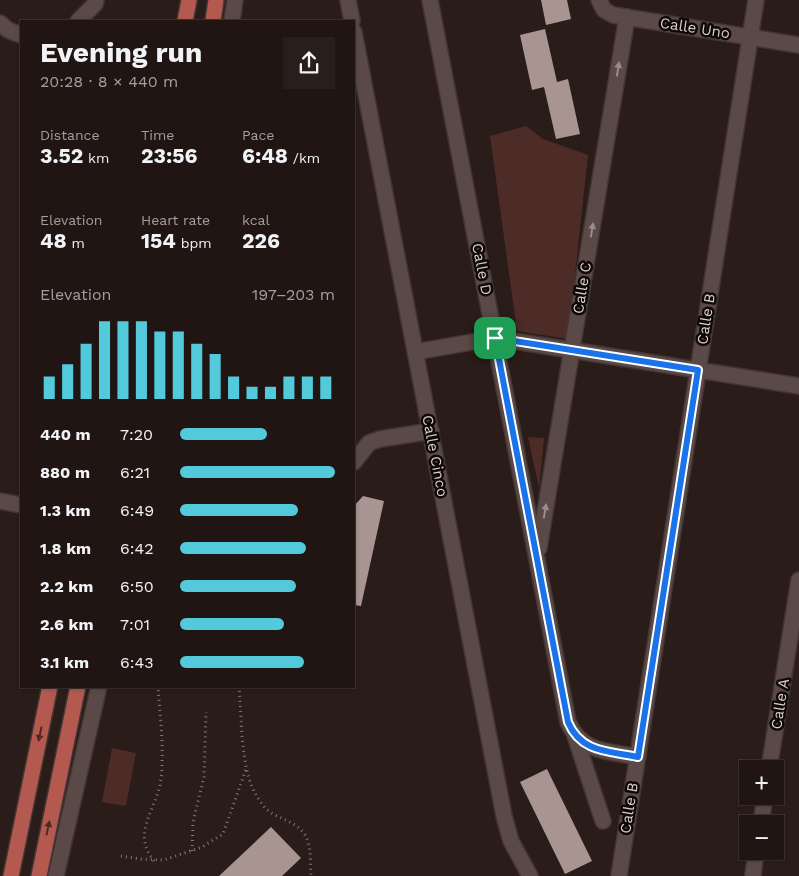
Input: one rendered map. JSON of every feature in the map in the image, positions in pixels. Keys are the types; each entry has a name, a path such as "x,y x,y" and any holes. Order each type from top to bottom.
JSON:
{"main road":[{"path":"185,20 189,0"},
{"path":"213,20 216,0"},
{"path":"11,876 50,688"},
{"path":"39,876 78,688"}],"street":[{"path":"79,20 95,4 96,0"},
{"path":"232,20 235,0"},
{"path":"348,0 352,20"},
{"name":"Calle D","path":"430,0 566,714 603,821"},
{"name":"Calle Uno","path":"599,0 601,6 608,13 799,45"},
{"name":"Calle B","path":"619,876 756,0"},
{"name":"Calle C","path":"537,559 627,17"},
{"path":"0,23 8,30 20,35"},
{"name":"Calle Cinco","path":"355,37 504,816 511,841 530,876"},
{"path":"416,352 495,338 799,386"},
{"path":"355,461 369,443 380,439 431,431"},
{"path":"0,501 20,505"},
{"name":"Calle A","path":"770,760 799,580"},
{"path":"56,876 99,688"},
{"path":"575,736 594,749 638,757"},
{"path":"753,875 755,860"}],"path":[{"path":"154,861 147,852 144,843 148,814 160,786 162,768 158,688"},
{"path":"239,688 246,768 255,793 264,808 270,813 295,824 304,834 310,848 311,876"},
{"path":"192,851 193,822 204,777 206,712"},
{"path":"121,856 154,861 164,860 192,851 223,834 246,768"}],"shaded area":[{"path":"526,126 543,139 588,155 568,339 517,331 490,136"},
{"path":"528,437 544,438 539,488"},
{"path":"112,748 136,753 126,806 102,802"}],"building":[{"path":"541,0 567,0 571,19 546,25"},
{"path":"545,29 557,82 568,79 580,134 556,139 544,87 532,90 520,35"},
{"path":"363,496 384,501 361,606 355,605 355,505"},
{"path":"547,769 592,861 565,874 520,782"},
{"path":"271,827 301,858 282,876 219,876"}],"route":[{"path":"495,338 698,370 638,757 587,746 575,736 568,722 495,338"}]}
